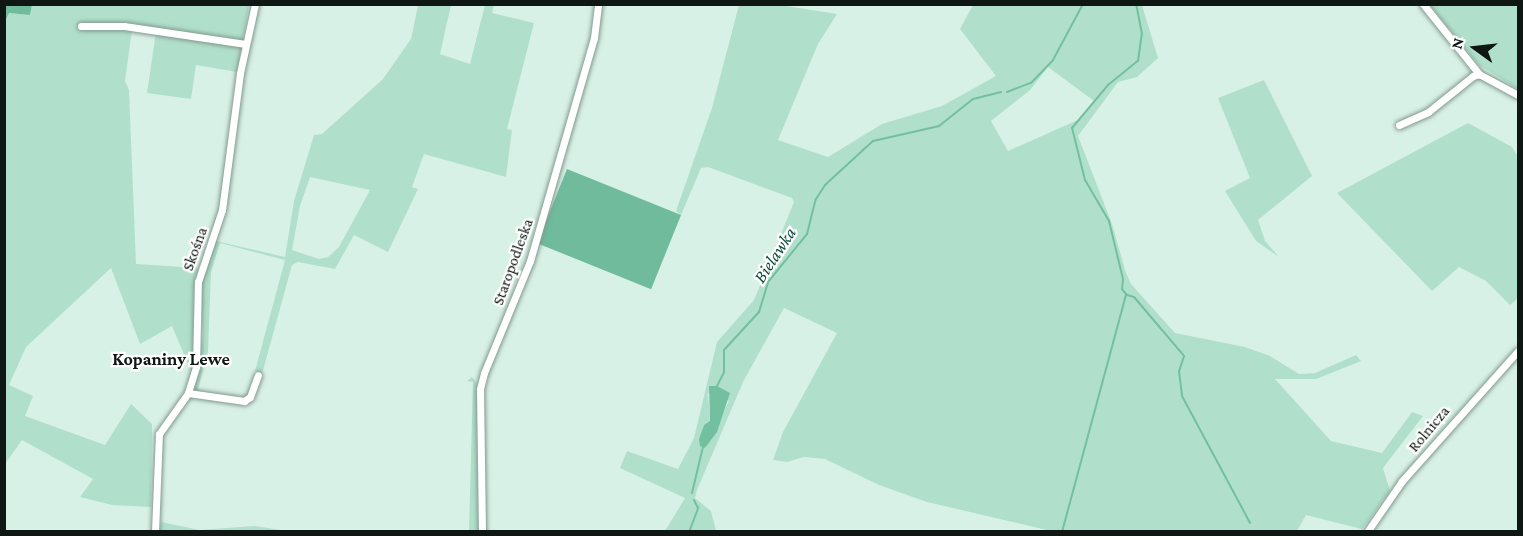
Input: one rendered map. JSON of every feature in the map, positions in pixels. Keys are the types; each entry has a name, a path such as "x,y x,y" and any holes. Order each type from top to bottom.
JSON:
{"street":[{"name":"Skośna","path":"155,531 159,434 188,393 197,357 198,282 222,210 246,44 255,4"},
{"name":"Staropodleska","path":"482,531 480,389 484,373 530,261 594,38 598,4"},
{"path":"1423,4 1479,74 1518,95"},
{"path":"81,26 124,26 246,44"},
{"path":"1399,125 1428,112 1479,74"},
{"name":"Rolnicza","path":"1367,531 1402,481 1518,351"},
{"path":"188,393 244,401 250,397 258,375"}],"shaded area":[{"path":"5,4 32,5 30,15 9,13 5,21"},
{"path":"32,5 249,5 237,72 196,65 191,99 147,93 156,32 132,30 125,81 129,90 136,264 198,268 193,368 191,371 172,326 140,344 111,268 26,347 9,385 33,396 25,416 105,445 131,404 152,424 151,507 112,505 80,497 93,479 22,440 5,464 4,21 9,13 30,15"},
{"path":"418,5 451,5 440,54 470,64 485,5 494,5 492,13 534,23 507,129 512,130 506,177 424,154 412,187 418,189 388,252 354,235 335,269 298,262 292,265 262,374 255,371 285,260 220,243 211,272 208,352 198,389 202,392 193,390 203,335 201,282 216,241 285,257 294,201 314,135 322,134 383,79 411,39","holes":["310,177 370,190 339,247 328,257 319,259 292,250 300,206"]},
{"path":"739,5 780,5 837,14 818,44 778,140 828,157 882,124 942,106 996,76 960,29 973,5 1142,5 1158,58 1137,77 1118,82 1078,136 1112,224 1131,284 1175,333 1245,347 1270,356 1299,374 1315,373 1356,355 1361,361 1316,379 1275,379 1331,441 1382,453 1412,412 1423,416 1383,468 1390,491 1362,529 1306,515 1297,531 1051,531 927,502 879,485 825,459 804,457 787,462 773,460 783,432 837,333 784,308 743,382 697,490 695,498 711,511 716,531 665,531 685,498 620,468 627,451 678,469 694,438 717,342 754,300 794,202 792,198 708,167 701,168 681,215 676,211 712,108","holes":["1048,67 1094,101 1080,119 1008,151 991,121 1030,90","708,393 729,401 705,448 700,439 704,425 710,422"]},
{"path":"1430,5 1518,5 1518,89 1479,65"},
{"path":"1264,80 1312,176 1258,220 1265,241 1279,257 1256,241 1225,191 1250,178 1218,98"},
{"path":"1468,123 1512,147 1518,157 1518,298 1510,305 1486,281 1459,267 1432,291 1337,193"},
{"path":"567,169 681,215 651,289 537,243"},
{"path":"472,377 477,383 478,531 469,530 473,382 467,381"},
{"path":"709,386 717,386 730,393 717,432 705,448 700,446 699,439 704,425 710,421"},
{"path":"161,522 200,530 254,526 289,531 160,531"}],"waterway":[{"path":"4,16 13,4"},
{"name":"Bielawka","path":"1007,92 1031,83 1053,60 1083,4"},
{"path":"1062,532 1126,294 1122,289 1123,279 1109,221 1085,180 1072,128 1108,85 1138,61 1142,34 1136,4"},
{"name":"Bielawka","path":"717,386 724,372 724,350 759,312 768,282 807,234 816,199 825,185 873,141 939,126 973,99 1001,92"},
{"path":"1127,295 1134,297 1184,356 1179,371 1182,396 1250,523"},
{"name":"Bielawka","path":"692,493 703,447"},
{"name":"Bielawka","path":"689,532 698,508 694,500"}],"district":[{"name":"Kopaniny Lewe","path":"171,359"}]}
